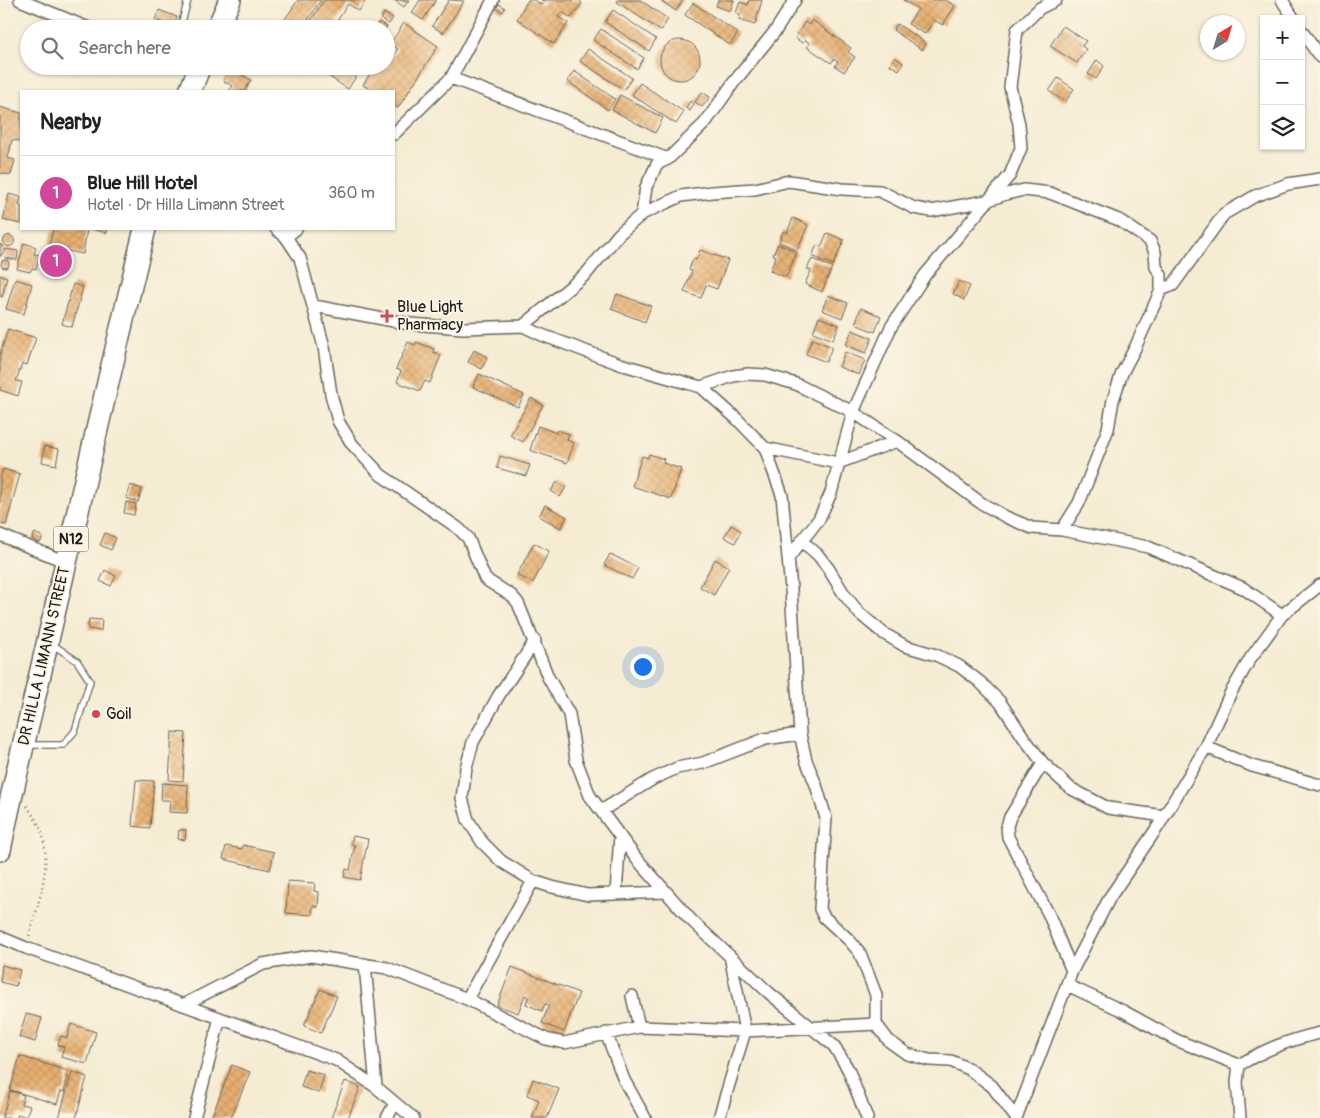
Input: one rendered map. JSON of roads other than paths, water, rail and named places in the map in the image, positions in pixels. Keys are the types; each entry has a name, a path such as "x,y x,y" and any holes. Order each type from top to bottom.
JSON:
{"highway":[{"path":"221,20 230,0"},
{"path":"190,90 195,75"},
{"name":"DR HILLA LIMANN STREET","path":"0,850 13,784 48,642 111,364 145,230"}],"street":[{"path":"20,0 69,20"},
{"path":"395,133 451,78 492,0"},
{"path":"642,214 646,187 657,164 668,159 706,123 734,82 776,30 795,0"},
{"path":"789,558 819,519 831,493 853,412 891,327 925,275 1010,175 1021,148 1019,124 1010,87 1017,30 1040,8 1056,0"},
{"path":"1282,0 1291,15"},
{"path":"1305,36 1320,57"},
{"path":"451,78 668,159"},
{"path":"1161,290 1173,285 1224,214 1255,196 1288,184 1320,179"},
{"path":"523,326 586,274 619,234 642,214 681,196 755,188 789,181 842,189 880,191 914,208 931,211 986,201 1024,190 1050,193 1119,220 1150,241 1155,252 1156,267 1161,275 1161,290 1122,373 1113,400 1108,429 1080,503 1062,530"},
{"path":"277,230 286,238 300,258 324,347 331,394 338,421 352,444 381,475 458,528 468,538 485,579 512,596 518,603 548,677 569,714 576,760 590,796 636,858 690,919 768,992 834,1046 848,1069 867,1118"},
{"path":"286,238 295,230"},
{"path":"314,306 410,324 463,328 523,326 620,364 701,387 766,448 782,495 789,558 800,734 806,760 826,818 820,909 824,916 860,953 876,995 876,1024 888,1041 907,1054 928,1060 951,1061 969,1069 992,1086 1016,1118"},
{"path":"701,387 733,376 765,375 796,384 853,412 897,441 981,503 1006,517 1032,528 1062,530 1148,547 1243,588 1282,615"},
{"path":"766,448 838,463 897,441"},
{"path":"0,535 66,562"},
{"path":"802,541 818,555 859,613 883,633 905,646 936,655 959,666 980,682 1000,702 1024,738 1044,763 1070,788 1108,808 1164,816"},
{"path":"1016,1118 1072,971 1110,897 1164,816 1206,747 1230,694 1250,659 1282,615 1320,586"},
{"path":"535,641 498,695 473,742 466,768 462,798 468,820 482,842 501,861 533,880 552,887 588,895 666,892"},
{"path":"601,811 653,779 677,768 703,763 765,739 800,734"},
{"path":"1206,747 1252,766 1320,785"},
{"path":"1044,763 1010,817 1007,826 1008,837 1049,915 1072,971"},
{"path":"616,893 620,836"},
{"path":"467,999 533,880"},
{"path":"0,937 336,1060 376,1087 413,1118"},
{"path":"183,1005 263,964 311,956 387,968 467,999 546,1039 564,1043 639,1027 745,1031 876,1024"},
{"path":"719,1118 745,1031 730,956"},
{"path":"365,964 376,1087"},
{"path":"1067,985 1123,1011 1176,1040 1240,1065"},
{"path":"632,996 639,1027"},
{"path":"194,1118 220,1018"},
{"path":"1240,1118 1237,1082 1240,1065 1261,1052 1293,1039 1320,1033"},
{"path":"606,1034 624,1080 645,1118"},
{"path":"387,1118 395,1103"}],"lane":[{"path":"182,20 188,0"},
{"path":"23,745 63,745 75,731 90,681 78,661 48,642"}],"place":[{"name":"Blue Hill Hotel","path":"56,261"},
{"name":"Blue Light Pharmacy","path":"387,316"},
{"name":"Goil","path":"96,714"}]}
